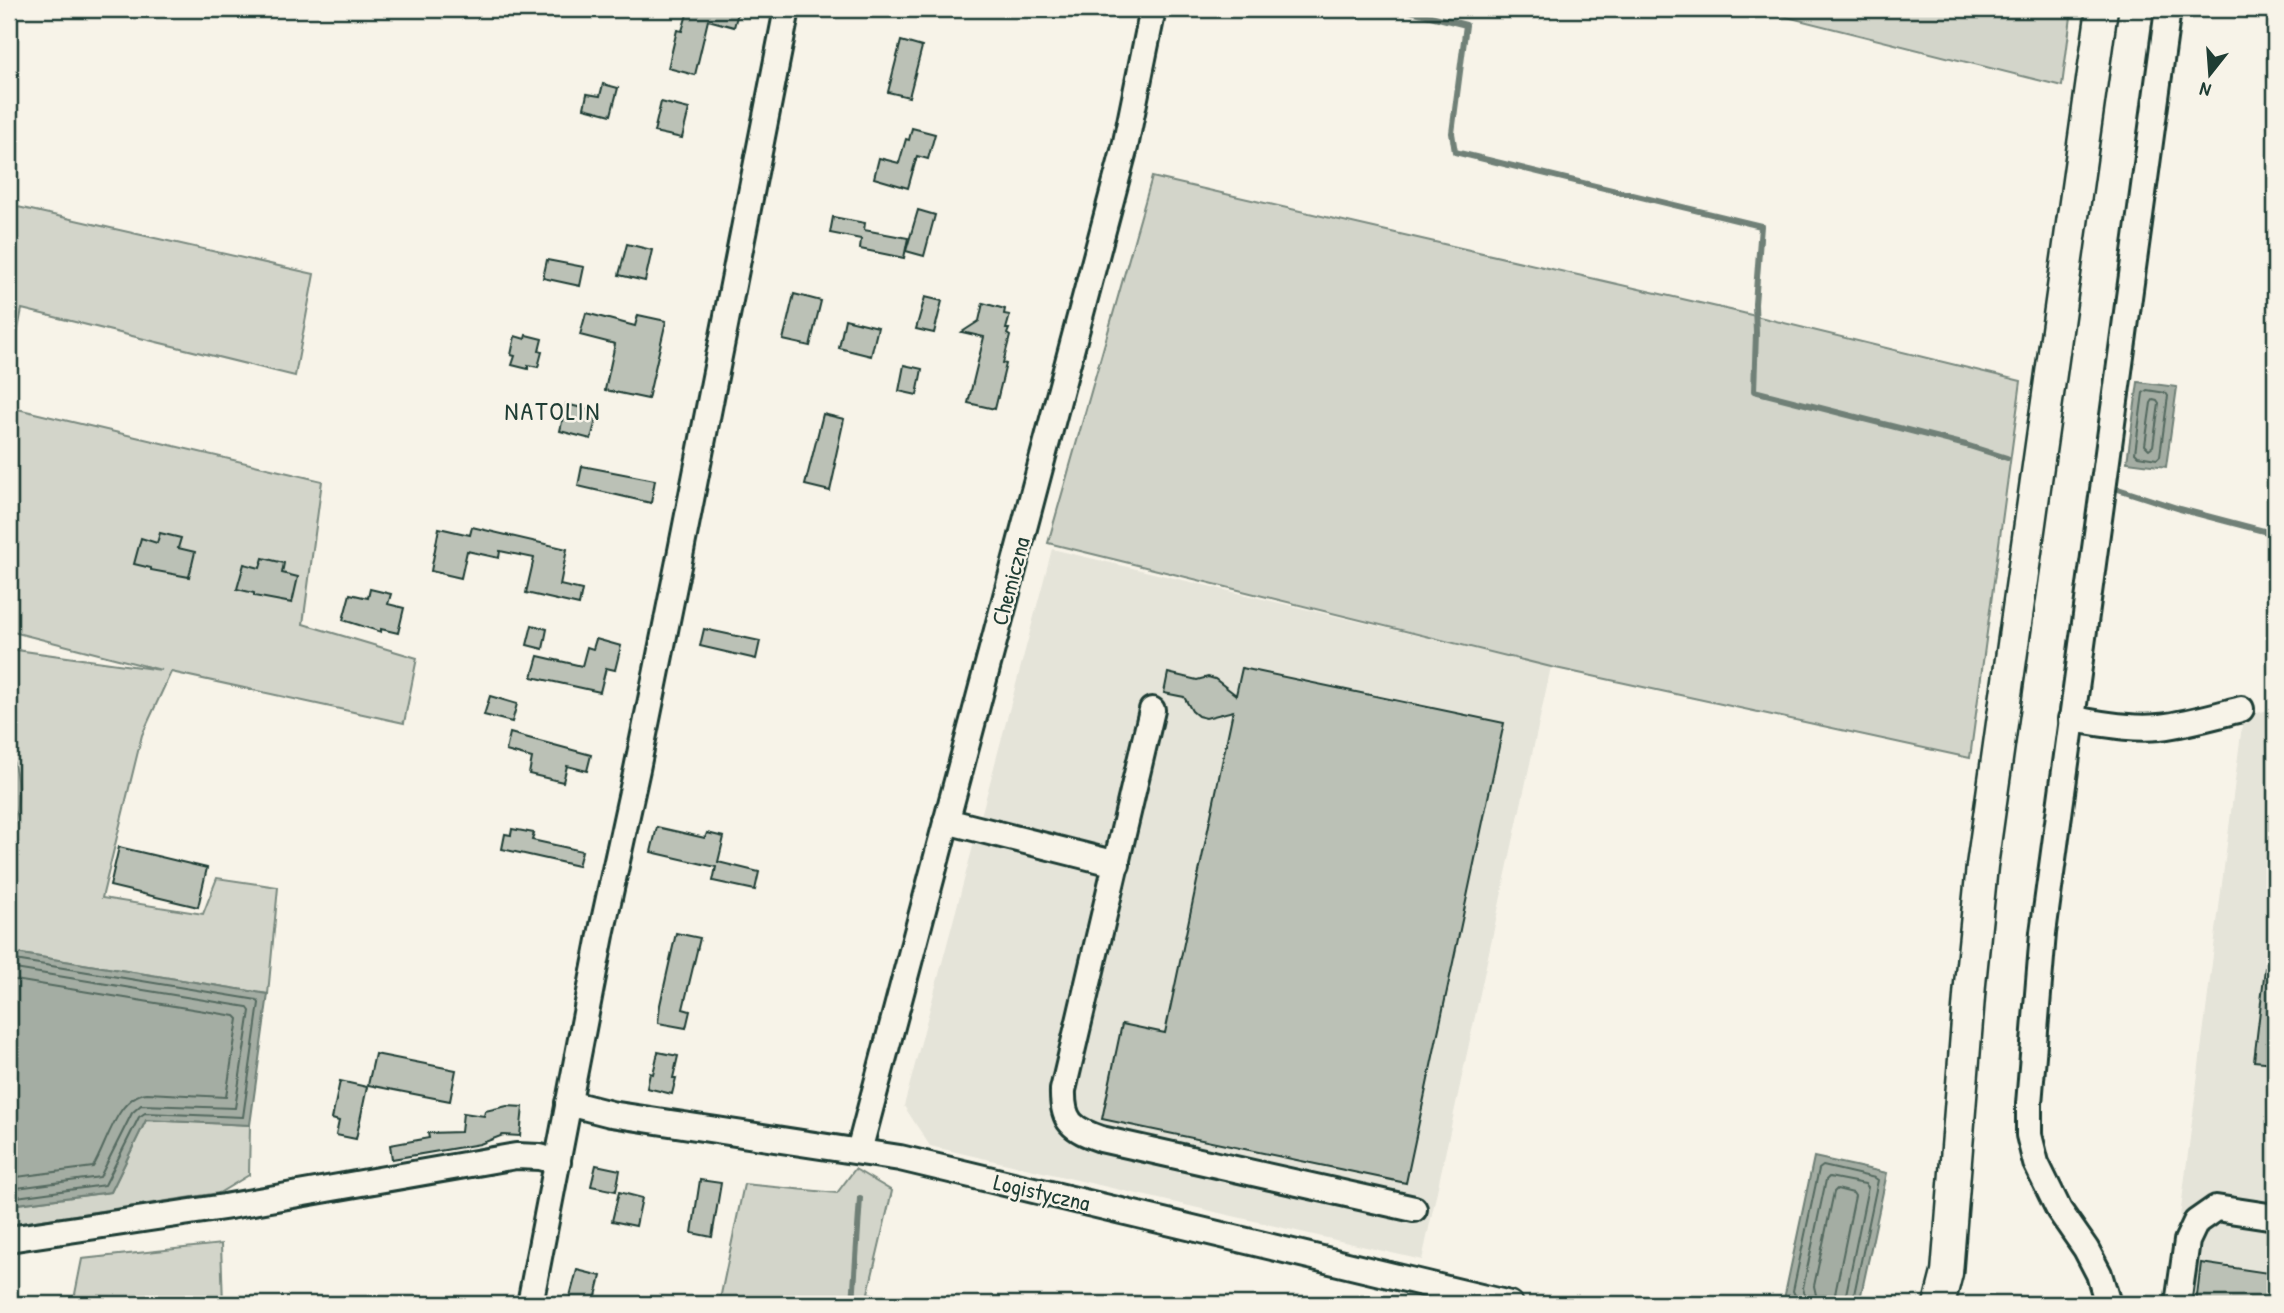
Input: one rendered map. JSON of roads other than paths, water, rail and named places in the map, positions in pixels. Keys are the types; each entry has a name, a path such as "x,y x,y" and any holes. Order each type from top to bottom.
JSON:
{"main road":[{"path":"1939,1304 1947,1273 1981,877 2102,9"},
{"path":"1947,1273 1950,1304"}],"street":[{"path":"530,1304 602,930 664,639 787,9"},
{"name":"Chemiczna","path":"859,1151 1125,147 1153,9"},
{"path":"2108,1304 2099,1274 2046,1188 2036,1163 2029,1135 2029,1104 2043,933 2168,9"},
{"path":"2071,719 2111,725 2157,727 2241,709"},
{"path":"1152,710 1063,1090 1062,1109 1070,1123 1086,1134 1101,1139 1414,1209"},
{"path":"946,821 1117,864"},
{"name":"Logistyczna","path":"568,1103 611,1114 859,1151 922,1164 1510,1304"},
{"path":"9,1239 224,1207 516,1156 540,1157 558,1162"},
{"path":"2178,1304 2187,1241 2196,1222 2216,1208 2275,1217"}],"water":[{"path":"2138,382 2177,387 2166,467 2127,462"},
{"path":"9,752 16,773 18,797 9,843"},
{"path":"9,952 268,994 250,1125 146,1120 111,1192 9,1205"},
{"path":"1814,1157 1887,1173 1859,1304 1806,1304 1784,1299"}],"waterway":[{"path":"1403,9 1466,25 1452,133 1455,152 1761,226 1755,304 1754,391 2007,458"},
{"path":"2118,489 2180,509 2275,534"},
{"path":"853,1304 860,1198"}],"district":[{"name":"NATOLIN","path":"553,410"}]}
